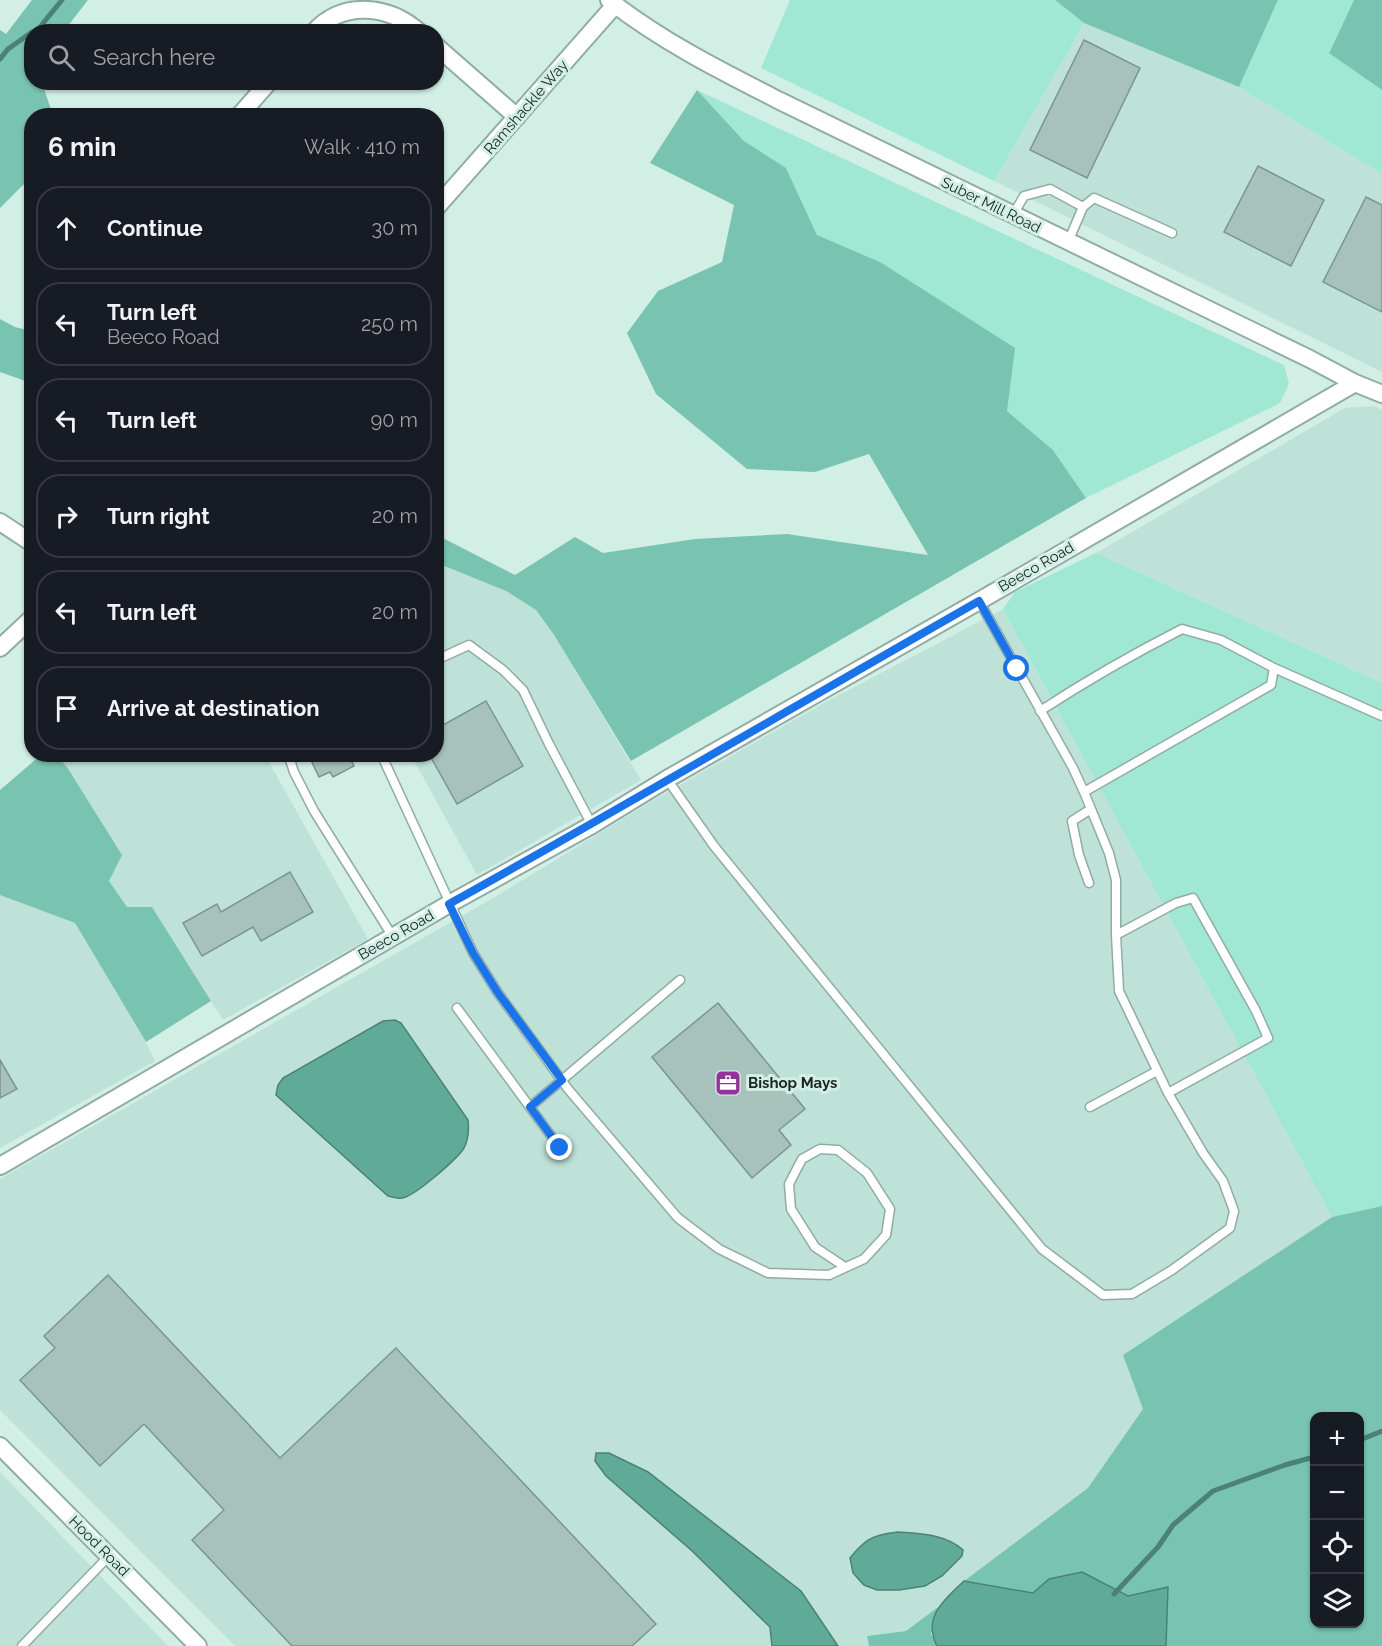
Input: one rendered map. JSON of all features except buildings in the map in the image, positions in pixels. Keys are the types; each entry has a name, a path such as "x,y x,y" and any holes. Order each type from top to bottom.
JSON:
{"street":[{"name":"Ramshackle Way","path":"444,199 517,117 612,2"},
{"name":"Suber Mill Road","path":"612,2 663,39 780,101 1355,383 1382,394"},
{"path":"323,24 340,14 368,9 385,12 409,24"},
{"path":"444,53 517,117"},
{"path":"246,108 262,90"},
{"name":"Beeco Road","path":"0,1166 449,904 592,825 667,779 1355,383"},
{"path":"0,522 24,538"},
{"path":"0,648 24,626"},
{"name":"Hood Road","path":"0,1446 198,1646"}],"lane":[{"path":"1012,215 1024,196 1050,189 1083,207"},
{"path":"1068,242 1083,207 1095,198 1172,233"},
{"path":"667,779 722,855 1042,1249 1103,1295 1132,1294 1172,1270 1230,1228 1234,1211 1223,1181 1203,1153 1168,1093 1119,991 1116,880 1084,792 979,601"},
{"path":"1040,711 1136,653 1182,629 1221,640 1274,668 1382,716"},
{"path":"444,656 469,645 502,670 523,690 592,825"},
{"path":"1084,792 1271,685 1274,668"},
{"path":"291,762 314,811 393,937"},
{"path":"385,762 449,904 473,953 492,983 562,1080 678,1218 719,1249 768,1273 830,1275 864,1259 886,1235 890,1209 867,1173 838,1150 820,1149 802,1159 789,1184 791,1209 815,1247 845,1267"},
{"path":"1089,883 1079,855 1072,821 1091,809"},
{"path":"1116,935 1176,903 1192,898 1250,1001 1268,1038 1168,1093"},
{"path":"530,1107 680,980"},
{"path":"457,1008 560,1148"},
{"path":"1090,1107 1157,1071"},
{"path":"22,1646 109,1556"}],"shaded area":[{"path":"32,0 88,0 69,24 24,24 24,90 44,90 51,108 24,108 24,184 0,208 0,30 6,34"},
{"path":"790,0 1055,0 1084,23 994,181 761,68"},
{"path":"1055,0 1278,0 1239,87 1084,23"},
{"path":"1278,0 1354,0 1329,52 1382,90 1382,174 1239,87"},
{"path":"1354,0 1382,0 1382,90 1329,53"},
{"path":"1084,23 1239,87 1382,174 1382,372 994,181"},
{"path":"697,90 1284,365 1289,384 1280,403 1086,498 1053,450 1007,411 880,262 817,235 786,168 744,141"},
{"path":"697,90 744,141 786,168 817,235 880,262 1015,348 1007,411 1053,450 1086,498 631,761 554,635 536,610 506,591 444,566 444,539 515,575 575,537 603,553 695,539 787,534 928,555 869,454 815,472 747,469 656,394 627,333 658,291 722,262 734,205 650,163"},
{"path":"0,319 24,329 24,381 0,372"},
{"path":"1374,406 1382,410 1382,683 1096,553 1345,408"},
{"path":"1096,553 1382,683 1382,1206 1332,1217 1003,609 1015,592"},
{"path":"444,566 506,591 536,610 554,635 641,780 477,875 415,762 444,762"},
{"path":"1003,609 1332,1217 1123,1355 1144,1408 1088,1489 964,1581 938,1607 906,1631 867,1636 869,1646 235,1646 0,1410 0,1179 495,897 657,798 824,703"},
{"path":"33,762 62,762 122,855 109,881 127,907 152,907 211,1001 146,1042 75,923 0,895 0,790"},
{"path":"62,762 269,762 368,939 223,1020 152,907 127,907 109,881 121,854"},
{"path":"0,895 75,923 155,1061 0,1148"},
{"path":"395,1020 401,1023 468,1120 467,1141 460,1153 425,1185 408,1196 400,1198 388,1196 276,1095 278,1085 283,1078 383,1021"},
{"path":"1382,1206 1382,1646 1166,1646 1168,1587 1128,1596 1082,1572 1049,1579 1033,1593 964,1581 1088,1488 1143,1409 1123,1355 1332,1217"},
{"path":"596,1453 609,1453 648,1472 801,1591 838,1646 772,1646 770,1627 691,1550 606,1476 595,1461"},
{"path":"0,1472 168,1646 0,1646"},
{"path":"898,1532 941,1538 963,1550 962,1556 942,1576 925,1586 899,1590 877,1590 864,1585 853,1573 850,1558 871,1539"},
{"path":"1082,1572 1128,1596 1168,1587 1166,1646 937,1646 933,1636 934,1617 943,1602 964,1581 1033,1593 1049,1579"},
{"path":"938,1607 931,1634 937,1646 869,1646 867,1636 906,1631"}],"waterway":[{"path":"42,24 62,0"},
{"path":"0,59 8,49 24,38"},
{"path":"1364,1438 1382,1431"},
{"path":"1114,1594 1158,1547 1173,1525 1213,1491 1310,1458"}],"place":[{"name":"Bishop Mays","path":"728,1083"}],"route":[{"path":"560,1148 530,1107 562,1080 498,993 473,953 449,904 592,825 667,779 979,601 1017,669"}]}
